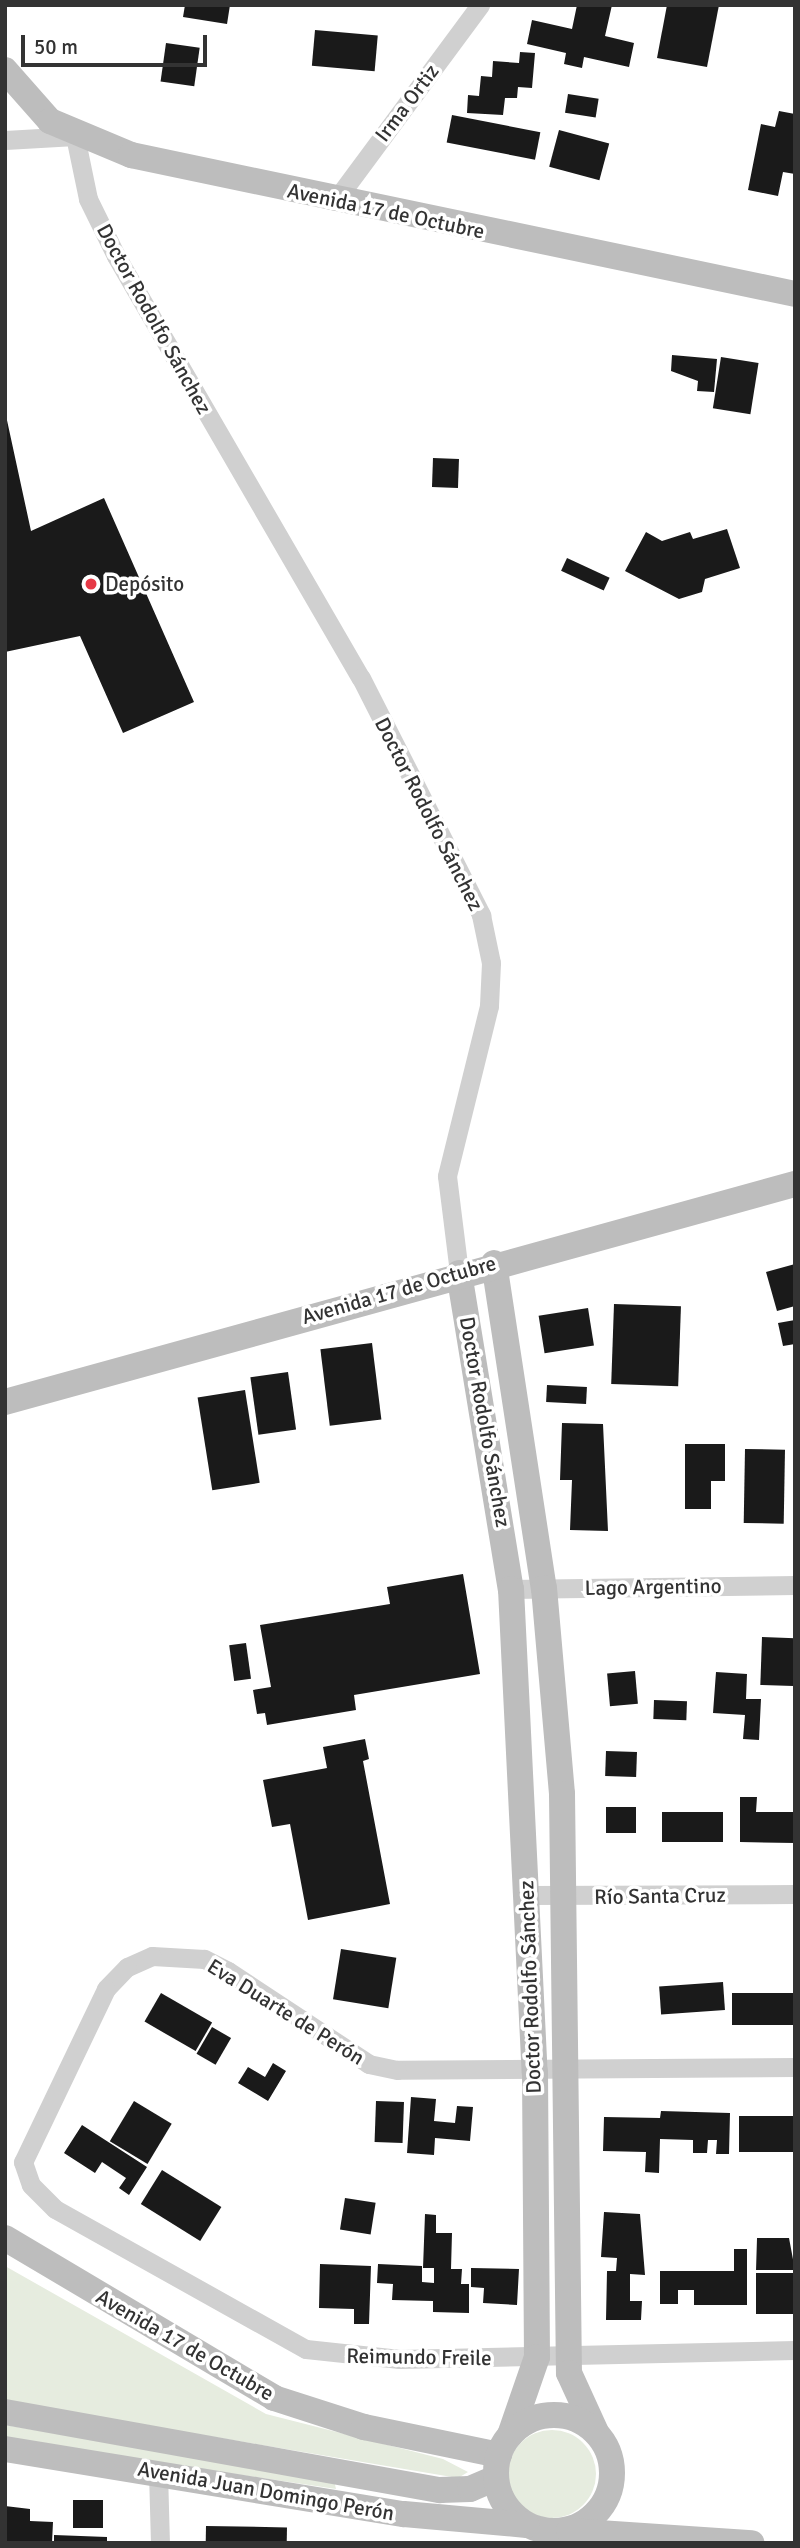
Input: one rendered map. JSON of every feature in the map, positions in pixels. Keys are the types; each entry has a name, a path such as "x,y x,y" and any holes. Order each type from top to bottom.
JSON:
{"street":[{"name":"Irma Ortiz","path":"335,201 480,5"},
{"name":"Avenida 17 de Octubre","path":"5,69 28,100 75,136 335,201 795,295"},
{"path":"5,140 75,136"},
{"name":"Doctor Rodolfo Sánchez","path":"75,136 88,199 112,248 361,678 481,915 491,963 489,1006 447,1176 459,1273 511,1589 535,2072 537,2357 502,2456"},
{"name":"Avenida 17 de Octubre","path":"5,1402 494,1263 795,1184"},
{"name":"Doctor Rodolfo Sánchez","path":"494,1263 544,1588 564,1898 568,2070 568,2356 570,2381 596,2432"},
{"name":"Lago Argentino","path":"511,1589 795,1585"},
{"name":"Río Santa Cruz","path":"526,1895 564,1898 795,1894"},
{"name":"Eva Duarte de Perón","path":"23,2162 106,1989 127,1967 152,1956 204,1959 228,1971 369,2064 397,2070 535,2072 795,2067"},
{"name":"Reimundo Freile","path":"23,2162 32,2186 55,2209 306,2349 349,2358 537,2357 795,2350"},
{"name":"Avenida 17 de Octubre","path":"5,2238 274,2398 364,2427 502,2456"},
{"name":"Avenida Juan Domingo Perón","path":"5,2412 440,2490 461,2491 502,2456"},
{"path":"609,2493 593,2517 540,2532 509,2510 502,2456 530,2420 552,2415 596,2432 609,2452 609,2493 609,2538"},
{"name":"Avenida Juan Domingo Perón","path":"5,2449 404,2514 540,2532 609,2538 648,2535 752,2543"},
{"path":"158,2472 160,2543"},
{"path":"609,2493 623,2522 648,2535"}],"shaded area":[{"path":"5,2266 266,2414 443,2459 468,2472 458,2478 5,2402"},
{"path":"5,2425 334,2480 336,2489 5,2440"},
{"path":"552,2430 569,2433 583,2443 593,2457 596,2474 593,2491 583,2505 569,2515 552,2518 535,2515 521,2505 511,2491 508,2474 511,2457 521,2443 535,2433"}],"building":[{"path":"185,5 230,5 227,24 183,17"},
{"path":"577,5 612,5 605,36 634,43 629,67 584,57 582,68 564,64 566,53 527,44 532,20 572,29"},
{"path":"667,5 719,5 707,67 657,58"},
{"path":"315,30 378,35 375,71 312,66"},
{"path":"166,43 200,48 194,86 161,82"},
{"path":"520,52 535,53 532,88 518,87 517,98 505,98 503,115 467,113 468,95 479,96 481,76 492,77 493,61 519,63"},
{"path":"568,94 599,99 596,118 565,113"},
{"path":"779,111 795,114 795,174 783,172 778,196 748,190 761,124 775,127"},
{"path":"452,115 540,132 535,160 447,142"},
{"path":"559,130 609,143 599,180 549,167"},
{"path":"672,355 717,359 714,392 697,391 698,381 671,371"},
{"path":"721,357 759,363 750,414 713,408"},
{"name":"Depósito","path":"5,411 31,531 104,498 194,702 123,733 80,636 5,652"},
{"path":"433,458 459,459 458,488 432,487"},
{"path":"727,529 740,568 705,579 702,592 679,599 625,571 646,532 662,541 690,532 693,539"},
{"path":"567,558 610,578 604,591 561,571"},
{"path":"795,1264 795,1306 777,1311 766,1272"},
{"path":"614,1304 681,1306 678,1386 611,1384"},
{"path":"588,1308 594,1346 545,1353 539,1316"},
{"path":"795,1320 795,1344 783,1346 778,1323"},
{"path":"372,1343 381,1419 330,1426 320,1349"},
{"path":"288,1372 296,1429 258,1435 250,1377"},
{"path":"547,1385 587,1387 586,1404 546,1402"},
{"path":"245,1390 260,1483 212,1490 198,1398"},
{"path":"562,1423 603,1424 608,1531 570,1530 572,1480 560,1480"},
{"path":"685,1444 725,1444 725,1481 711,1481 711,1509 685,1509"},
{"path":"745,1449 785,1450 784,1524 744,1523"},
{"path":"463,1574 480,1674 354,1695 356,1710 267,1725 265,1713 257,1714 253,1690 271,1687 260,1625 390,1604 387,1587"},
{"path":"762,1637 795,1638 793,1686 760,1685"},
{"path":"246,1643 251,1679 234,1681 229,1645"},
{"path":"635,1671 638,1704 610,1706 607,1673"},
{"path":"716,1672 747,1674 746,1699 761,1699 759,1740 743,1739 745,1715 713,1713"},
{"path":"654,1700 687,1701 686,1720 653,1719"},
{"path":"365,1739 369,1759 363,1761 390,1904 308,1920 290,1824 272,1827 263,1780 327,1768 323,1747"},
{"path":"606,1751 637,1752 636,1777 605,1776"},
{"path":"740,1797 757,1797 756,1812 795,1812 795,1843 740,1842"},
{"path":"606,1807 636,1807 636,1833 606,1833"},
{"path":"662,1812 723,1812 723,1842 662,1842"},
{"path":"341,1949 396,1958 388,2008 333,1999"},
{"path":"723,1982 725,2010 661,2014 659,1986"},
{"path":"161,1993 212,2022 196,2051 144,2022"},
{"path":"732,1993 795,1993 795,2025 732,2025"},
{"path":"212,2027 231,2038 216,2065 197,2054"},
{"path":"273,2063 286,2071 268,2101 238,2083 248,2067 265,2077"},
{"path":"411,2097 436,2099 434,2121 455,2123 457,2106 473,2107 470,2141 435,2138 434,2155 407,2153"},
{"path":"134,2101 172,2124 148,2164 110,2141"},
{"path":"376,2101 404,2102 403,2143 375,2142"},
{"path":"661,2111 730,2113 729,2154 716,2154 717,2140 708,2140 707,2153 693,2153 693,2140 660,2139 659,2173 645,2172 646,2152 603,2151 604,2117 660,2118"},
{"path":"739,2116 795,2116 795,2152 739,2152"},
{"path":"82,2125 147,2167 129,2195 119,2188 126,2178 102,2162 95,2173 64,2153"},
{"path":"162,2170 221,2207 200,2241 141,2204"},
{"path":"345,2198 376,2203 371,2234 340,2230"},
{"path":"604,2212 640,2214 645,2275 630,2274 630,2301 642,2301 641,2320 606,2320 607,2271 616,2271 617,2258 601,2257"},
{"path":"425,2214 436,2215 436,2233 452,2233 451,2269 462,2269 461,2284 469,2284 469,2313 433,2312 433,2301 392,2300 393,2284 377,2283 378,2264 422,2266 422,2282 434,2283 434,2268 423,2268"},
{"path":"757,2238 789,2238 795,2270 756,2270"},
{"path":"734,2249 747,2249 747,2305 694,2305 694,2290 678,2290 678,2304 660,2304 660,2271 734,2271"},
{"path":"320,2264 371,2266 369,2324 354,2324 354,2309 319,2308"},
{"path":"471,2268 519,2269 517,2305 483,2303 484,2288 471,2287"},
{"path":"756,2273 795,2273 795,2314 756,2314"},
{"path":"73,2500 103,2500 103,2528 73,2528"},
{"path":"5,2506 30,2509 30,2521 53,2522 52,2543 7,2543"},
{"path":"206,2526 287,2527 287,2543 206,2543"},
{"path":"54,2535 107,2537 107,2543 54,2543"}],"place":[{"name":"Depósito","path":"91,584"}]}
